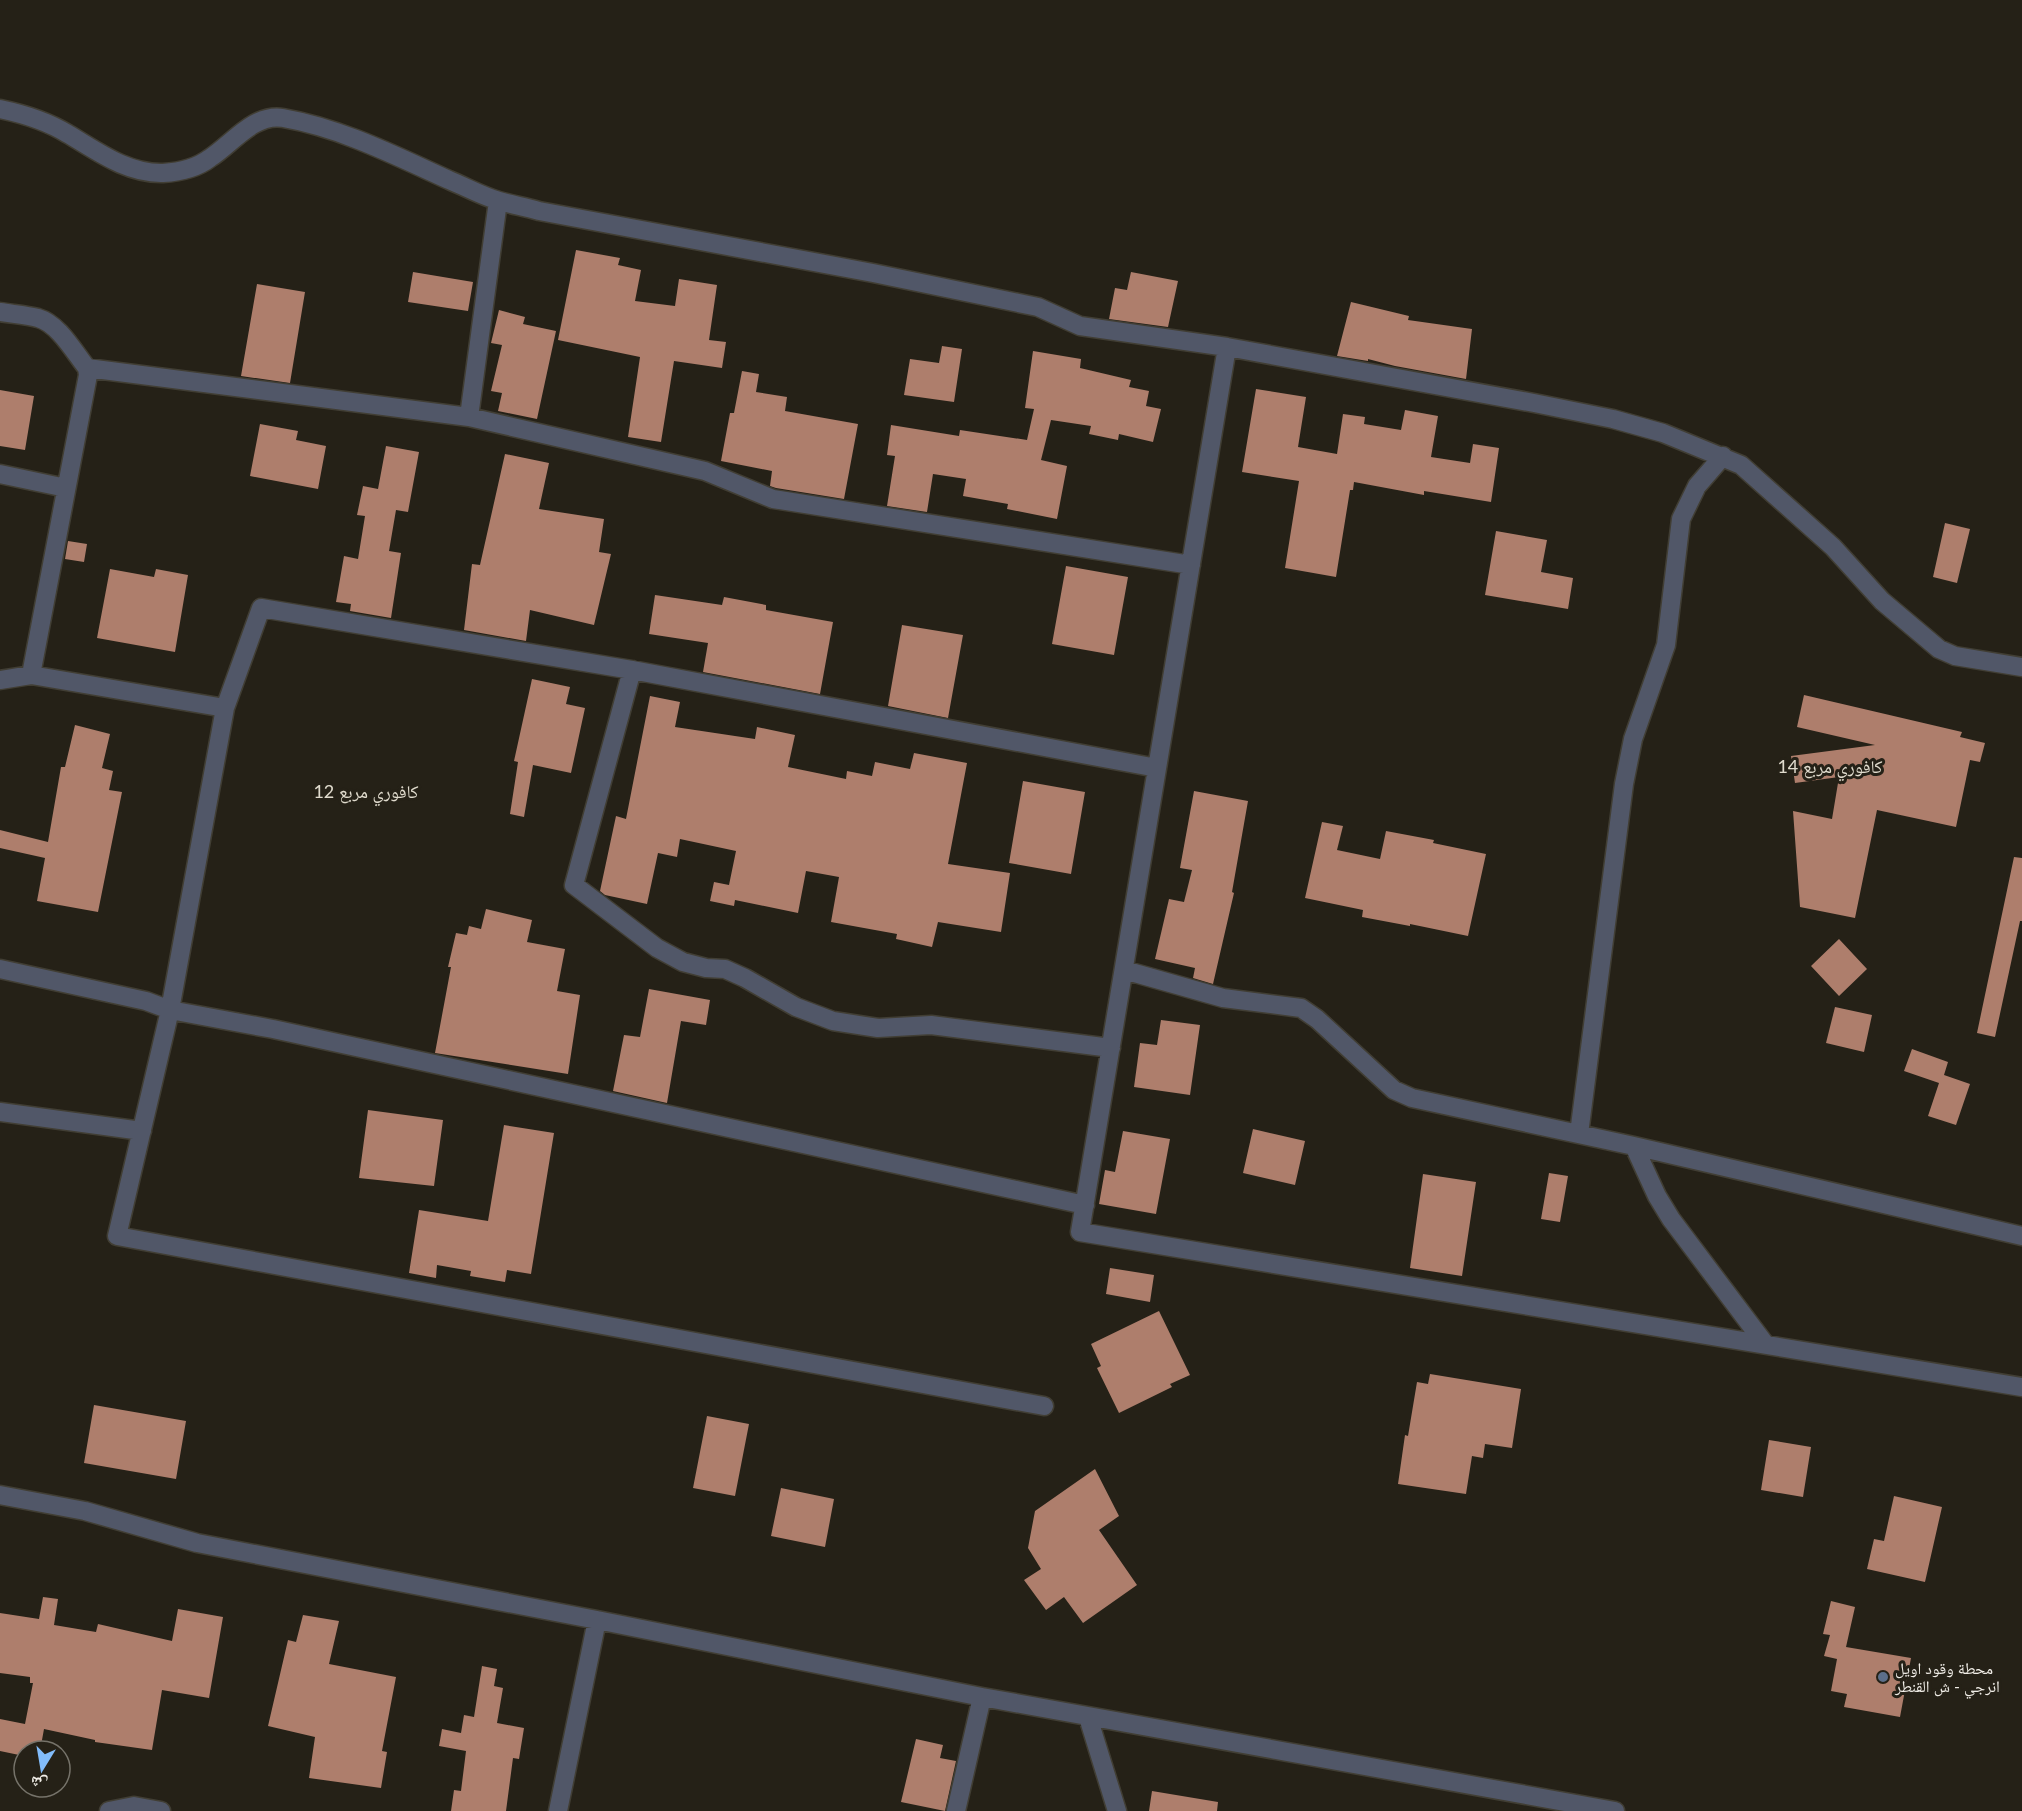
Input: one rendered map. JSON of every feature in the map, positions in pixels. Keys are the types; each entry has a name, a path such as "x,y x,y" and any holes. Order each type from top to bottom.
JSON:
{"street":[{"path":"0,109 33,117 67,133 90,149 118,163 160,173 180,172 208,160 250,126 263,120 280,117 314,124 391,154 498,201 539,211 873,273 1038,307 1080,326 1227,347 1534,403 1613,419 1664,433 1741,465 1833,547 1882,601 1938,650 1955,656 2022,667"},
{"path":"469,417 498,201"},
{"path":"0,312 37,318 47,322 87,368 88,375 31,675"},
{"path":"1227,347 1080,1232 2022,1387"},
{"path":"87,368 469,417 705,471 773,499 1191,565"},
{"path":"1579,1134 1624,783 1636,730 1666,645 1681,519 1697,486 1723,456"},
{"path":"0,474 66,488"},
{"path":"1044,1406 117,1236 170,1010 225,708 261,609 632,670 1157,768"},
{"path":"632,670 574,885 657,948 683,962 706,968 725,969 796,1007 833,1021 878,1028 931,1026 1111,1048"},
{"path":"0,680 31,675 225,708"},
{"path":"0,969 146,1001 170,1010 273,1029 1085,1205"},
{"path":"1124,970 1223,998 1301,1008 1317,1018 1394,1089 1412,1098 1634,1146 2022,1236"},
{"path":"0,1113 142,1131"},
{"path":"1634,1146 1657,1196 1671,1219 1765,1344"},
{"path":"0,1495 85,1511 197,1543 982,1697 1615,1811"},
{"path":"558,1811 597,1620"},
{"path":"956,1811 982,1697"},
{"path":"1088,1717 1117,1811"},
{"path":"109,1811 134,1806 161,1811"}],"building":[{"path":"576,250 620,258 618,265 641,270 635,301 675,306 679,279 717,285 709,340 726,342 722,368 674,361 661,442 628,437 640,357 558,340"},
{"path":"413,272 473,282 468,311 408,302"},
{"path":"1131,272 1178,281 1168,327 1109,319 1115,288 1127,290"},
{"path":"257,284 305,292 290,383 241,376"},
{"path":"1351,302 1409,316 1408,320 1472,329 1466,379 1368,359 1368,361 1337,356"},
{"path":"499,310 525,317 523,324 556,331 537,419 498,411 502,393 491,391 502,345 491,343"},
{"path":"942,346 962,349 954,402 904,395 910,359 939,363"},
{"path":"1033,351 1081,359 1080,368 1131,380 1129,387 1149,391 1146,406 1161,409 1153,442 1119,434 1118,440 1089,434 1091,426 1051,420 1041,460 1067,466 1057,519 1007,509 1008,504 963,496 966,479 933,474 927,512 887,506 895,456 887,455 891,425 959,436 960,430 1027,440 1034,409 1025,408"},
{"path":"742,371 759,374 756,392 787,397 785,411 858,424 844,499 776,488 770,486 772,471 721,461 730,413 734,413"},
{"path":"1256,389 1306,397 1298,447 1337,454 1343,414 1365,417 1364,424 1401,430 1405,410 1438,416 1431,457 1470,463 1473,444 1499,448 1491,502 1424,491 1424,495 1354,482 1353,490 1350,490 1336,577 1285,568 1299,481 1242,472"},
{"path":"0,390 34,396 25,450 0,446"},
{"path":"260,424 298,431 296,440 326,446 318,489 250,476"},
{"path":"386,446 419,452 408,512 396,510 389,551 401,553 391,618 350,611 351,604 336,602 344,556 358,559 365,516 357,515 363,486 378,489"},
{"path":"505,454 549,463 539,509 604,519 599,552 611,554 594,625 530,610 526,641 464,630 472,564 480,565"},
{"path":"1945,523 1970,529 1957,583 1933,577"},
{"path":"1496,531 1547,540 1541,572 1573,578 1568,609 1485,595"},
{"path":"68,541 87,544 84,562 65,559"},
{"path":"1066,566 1128,577 1114,655 1052,644"},
{"path":"110,569 154,577 156,569 188,575 175,652 97,638"},
{"path":"655,595 722,605 724,597 766,605 766,610 833,622 820,694 703,672 708,643 649,634"},
{"path":"902,625 963,635 948,718 888,706"},
{"path":"532,679 570,687 566,704 585,708 571,773 533,765 524,817 510,814 518,762 514,761"},
{"path":"1804,695 1962,732 1960,737 1985,743 1980,762 1970,760 1956,827 1877,810 1855,918 1800,907 1793,811 1832,819 1839,777 1795,783 1791,756 1875,745 1797,727"},
{"path":"650,696 680,702 675,727 755,739 757,727 795,735 788,767 846,779 847,771 872,776 875,762 910,769 914,753 967,763 948,864 1010,873 1001,932 938,922 932,947 896,939 897,934 831,922 839,877 806,871 798,913 735,900 734,906 710,901 714,882 729,885 736,851 680,839 677,857 658,853 647,904 605,895 600,891 616,816 626,819"},
{"path":"75,725 110,734 102,768 113,771 109,790 122,792 98,912 37,901 45,858 0,848 0,830 48,842 61,767 65,767"},
{"path":"1023,781 1085,792 1071,874 1009,863"},
{"path":"1194,791 1248,801 1232,892 1234,893 1213,984 1193,978 1195,968 1155,959 1169,899 1184,902 1192,870 1180,868"},
{"path":"1322,822 1343,826 1337,850 1380,859 1386,831 1434,840 1433,843 1486,854 1468,936 1362,917 1363,910 1305,898"},
{"path":"2014,857 2022,858 2022,921 2020,921 1995,1037 1977,1033"},
{"path":"486,909 532,920 527,942 565,949 557,991 580,995 568,1074 435,1053 451,967 448,967 456,933 467,935 469,926 481,929"},
{"path":"1839,939 1867,969 1839,996 1811,966"},
{"path":"649,989 710,1000 706,1025 681,1021 667,1103 613,1091 624,1035 640,1037"},
{"path":"1835,1007 1872,1015 1864,1052 1826,1043"},
{"path":"1161,1020 1200,1025 1190,1095 1134,1087 1140,1043 1157,1045"},
{"path":"1912,1049 1948,1062 1944,1075 1970,1084 1956,1125 1928,1116 1939,1083 1904,1071"},
{"path":"368,1110 443,1120 434,1186 359,1178"},
{"path":"504,1125 554,1133 531,1274 507,1270 505,1282 470,1276 471,1271 437,1265 436,1278 409,1273 419,1210 488,1221"},
{"path":"1253,1129 1305,1141 1295,1185 1243,1173"},
{"path":"1123,1131 1170,1139 1156,1214 1099,1204 1105,1170 1115,1172"},
{"path":"1549,1173 1568,1176 1560,1222 1541,1219"},
{"path":"1423,1174 1476,1182 1462,1276 1410,1268"},
{"path":"1110,1268 1154,1275 1150,1302 1106,1294"},
{"path":"1159,1311 1190,1375 1170,1384 1172,1387 1119,1413 1097,1368 1101,1366 1091,1344"},
{"path":"1430,1374 1521,1389 1512,1448 1485,1444 1483,1458 1472,1456 1466,1494 1398,1484 1405,1435 1408,1436 1417,1382 1428,1384"},
{"path":"94,1405 186,1421 176,1479 84,1463"},
{"path":"707,1416 749,1424 735,1496 693,1488"},
{"path":"1769,1440 1811,1447 1803,1497 1761,1490"},
{"path":"1095,1469 1119,1516 1099,1530 1137,1585 1083,1623 1064,1597 1046,1610 1024,1580 1041,1569 1028,1548 1035,1511"},
{"path":"781,1488 834,1499 825,1547 771,1536"},
{"path":"1894,1496 1942,1507 1925,1582 1867,1569 1874,1539 1884,1541"},
{"path":"43,1597 58,1599 54,1625 96,1632 98,1624 172,1641 178,1609 223,1617 209,1698 162,1690 152,1750 95,1742 95,1740 44,1729 42,1739 12,1739 12,1754 0,1751 0,1719 25,1724 33,1683 30,1683 30,1677 0,1673 0,1613 39,1619"},
{"path":"1831,1601 1855,1607 1846,1647 1911,1658 1900,1717 1844,1707 1847,1694 1831,1691 1837,1659 1824,1656 1830,1635 1823,1634"},
{"path":"303,1615 339,1621 329,1664 396,1677 382,1751 387,1752 381,1788 309,1778 315,1737 268,1726 288,1640 296,1642"},
{"path":"482,1666 497,1669 494,1686 503,1688 497,1723 524,1728 519,1759 513,1758 506,1811 451,1811 454,1790 461,1791 466,1751 439,1746 442,1729 461,1733 464,1715 474,1717"},
{"path":"916,1739 943,1745 940,1758 956,1761 945,1811 901,1802"},
{"path":"1152,1791 1218,1802 1217,1811 1149,1811"}],"place":[{"name":"محطة وقود اويل انرجي - ش القنطر","path":"1883,1677"}],"district":[{"name":"كافوري مربع 14","path":"1830,767"},
{"name":"كافوري مربع 12","path":"366,792"}]}
